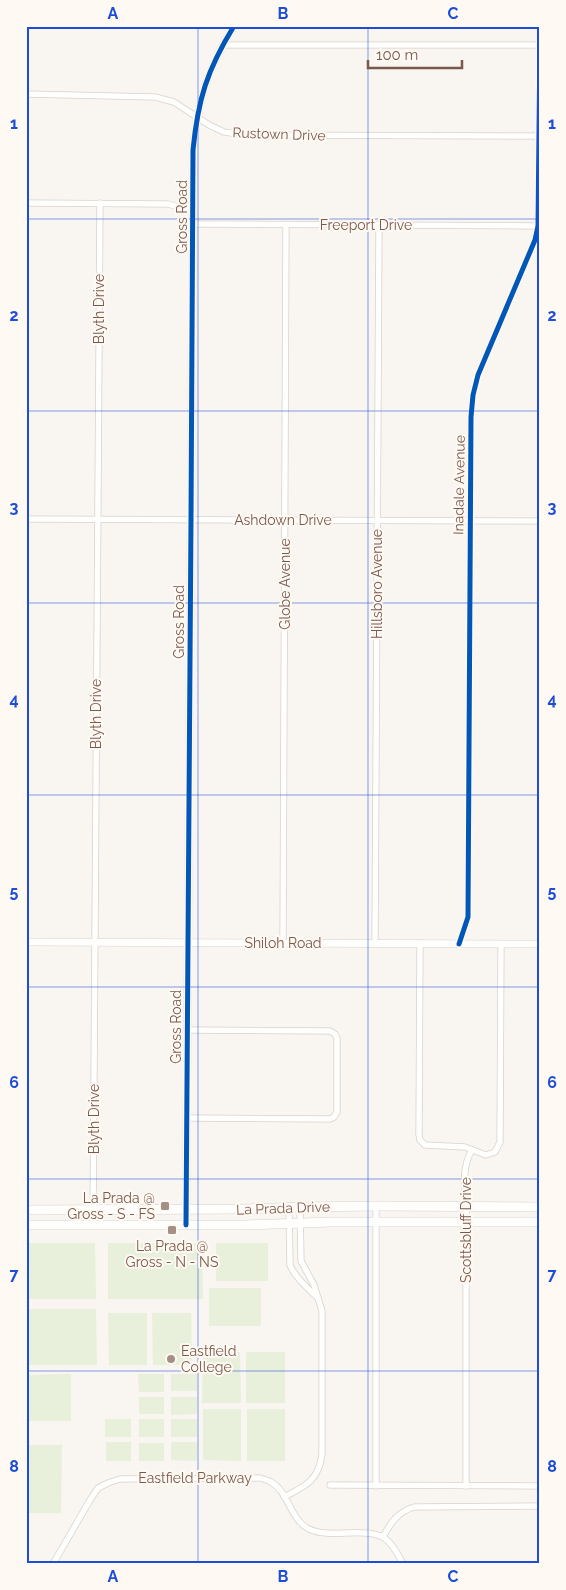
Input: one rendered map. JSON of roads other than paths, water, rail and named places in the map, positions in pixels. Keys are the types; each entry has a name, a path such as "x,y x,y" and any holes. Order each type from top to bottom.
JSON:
{"main road":[{"name":"La Prada Drive","path":"26,1210 186,1210 376,1206 540,1207"},
{"name":"La Prada Drive","path":"26,1225 186,1226 376,1222 540,1222"}],"street":[{"name":"Gross Road","path":"186,1226 193,150 196,116 203,89 209,73 234,26"},
{"name":"Inadale Avenue","path":"459,944 468,917 471,417 473,395 478,375 536,240 538,226 540,37"},
{"path":"223,45 540,45"},
{"name":"Rustown Drive","path":"26,94 155,97 174,102 209,125 224,132 246,135 539,136"},
{"path":"26,202 168,204 193,211"},
{"name":"Blyth Drive","path":"93,1225 100,203"},
{"name":"Freeport Drive","path":"193,224 538,226"},
{"name":"Globe Avenue","path":"283,943 286,225"},
{"name":"Hillsboro Avenue","path":"375,943 379,225"},
{"name":"Ashdown Drive","path":"26,519 540,521"},
{"name":"Shiloh Road","path":"26,942 540,944"},
{"path":"420,943 420,1140 426,1145 458,1146 479,1153 491,1154 495,1152 500,1142 500,944"},
{"path":"187,1030 330,1031 337,1038 337,1112 334,1117 330,1119 187,1118"},
{"name":"Scottsbluff Drive","path":"466,1486 465,1169 472,1150"},
{"path":"376,1206 376,1486"},
{"path":"289,1207 289,1256 293,1273 320,1299"},
{"path":"284,1497 312,1480 318,1472 322,1460 323,1318 320,1299 302,1261 300,1207"},
{"name":"Eastfield Parkway","path":"53,1564 98,1488 120,1478 260,1478 270,1481 281,1490 301,1524 307,1528 316,1532 370,1534 384,1537"},
{"path":"330,1486 540,1486"},
{"path":"403,1564 390,1542 384,1537 395,1517 403,1510 414,1507 540,1506"}],"place":[{"name":"La Prada @ Gross - S - FS","path":"165,1206"},
{"name":"La Prada @ Gross - N - NS","path":"172,1230"},
{"name":"Eastfield College","path":"171,1359"}]}
